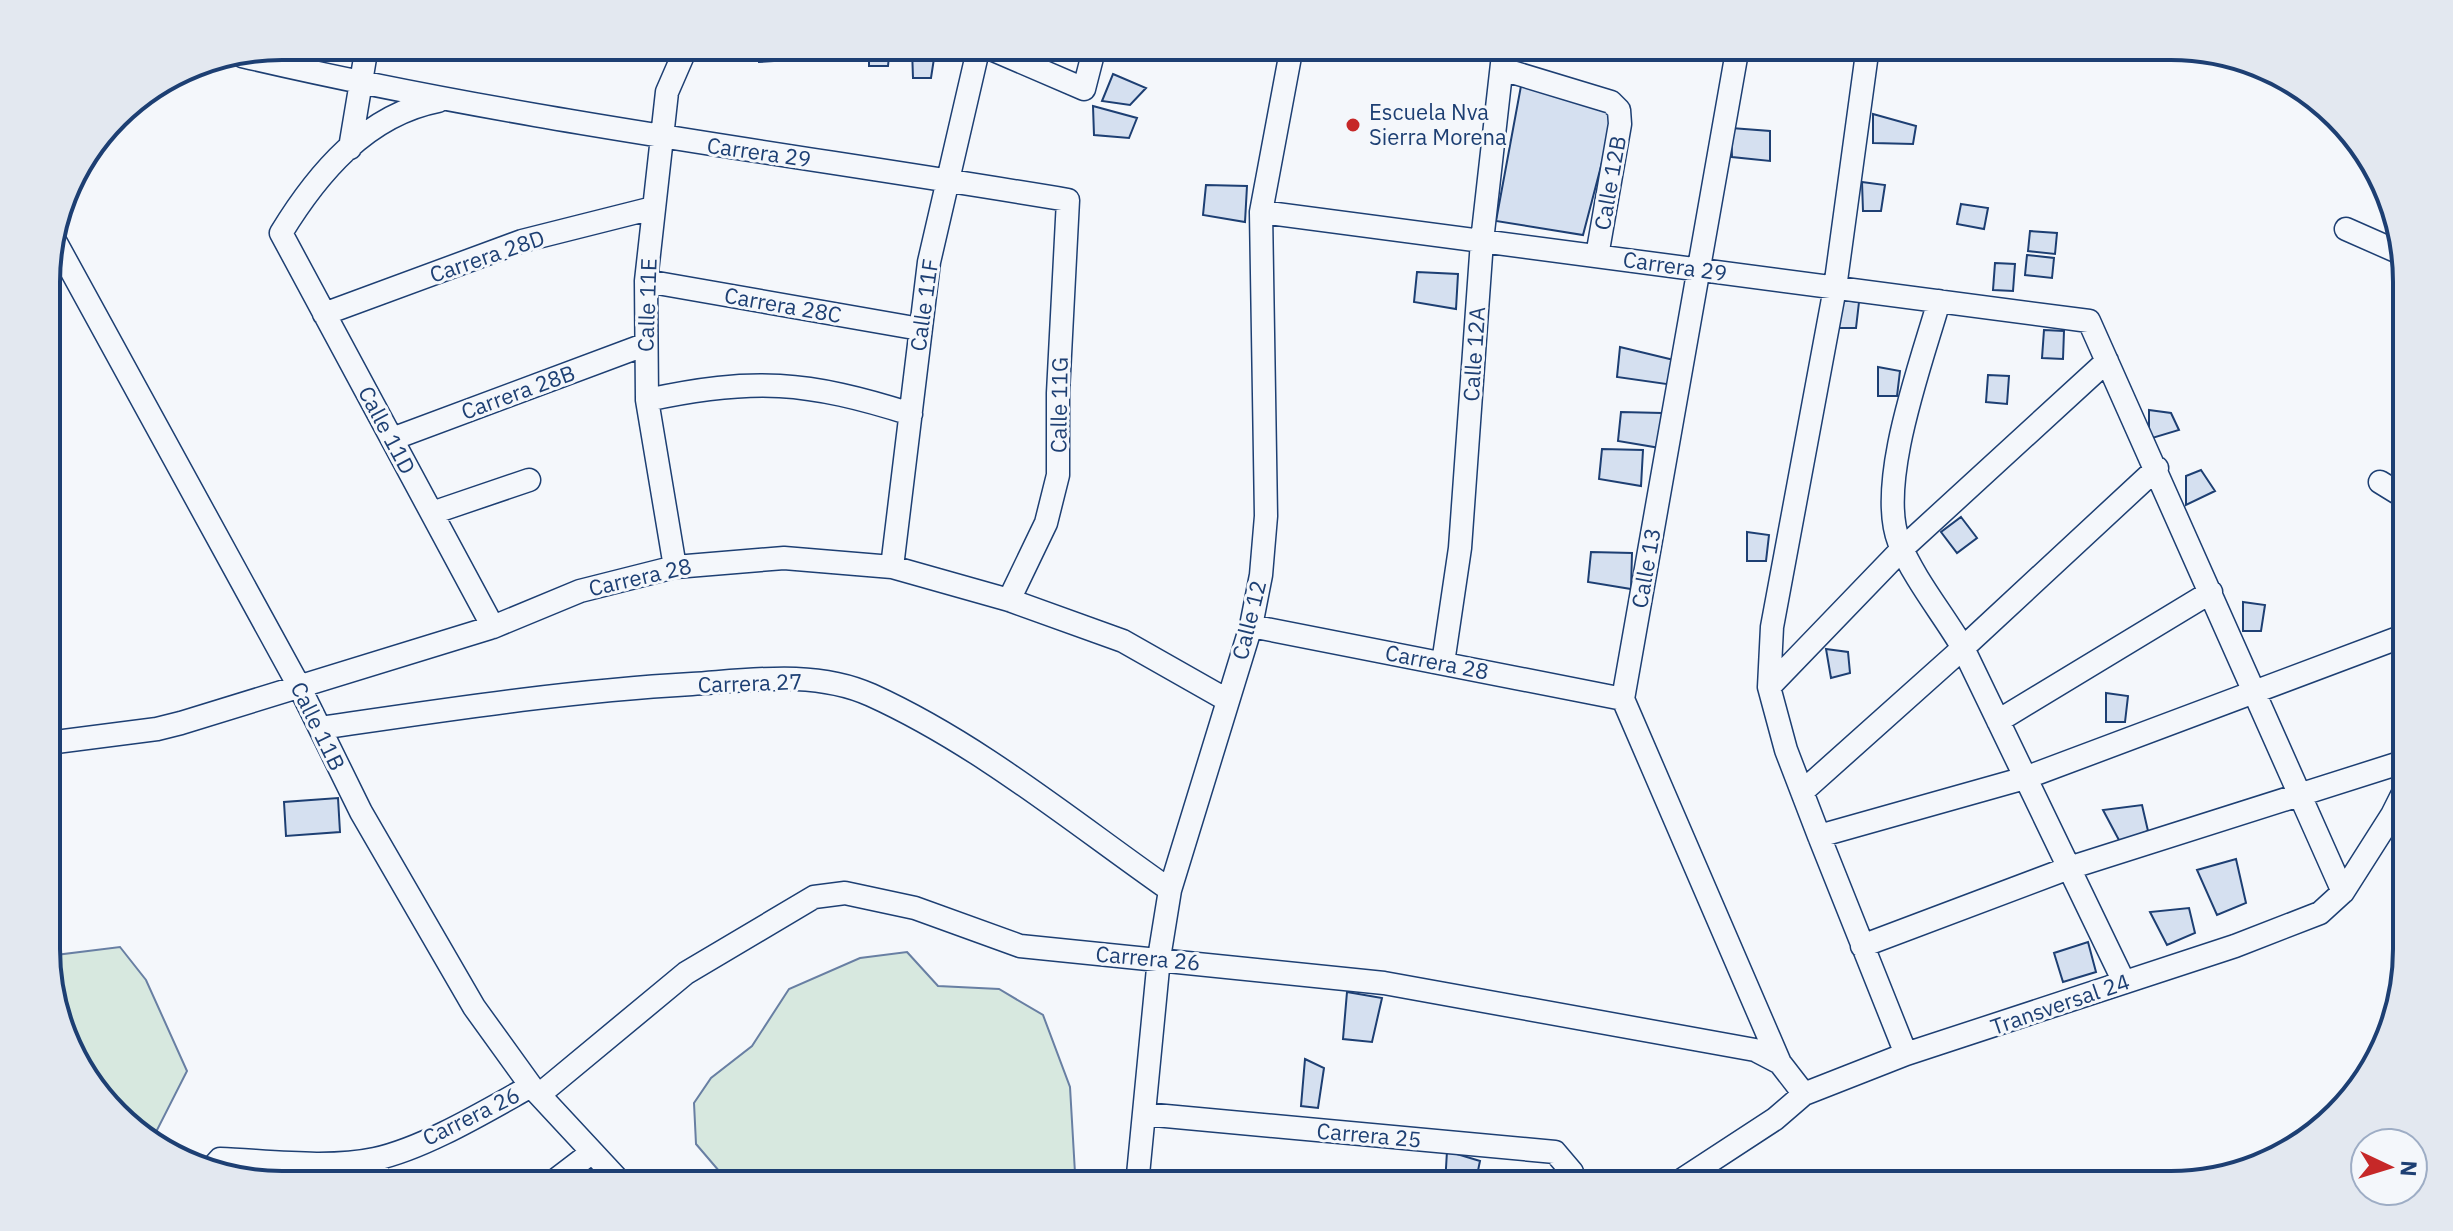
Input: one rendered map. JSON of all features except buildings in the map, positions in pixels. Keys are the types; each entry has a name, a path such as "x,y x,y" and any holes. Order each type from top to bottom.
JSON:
{"street":[{"path":"350,148 364,60"},
{"name":"Calle 11E","path":"675,567 647,400 644,345 646,281 661,138 667,92 681,60"},
{"name":"Calle 11F","path":"892,567 929,262 979,60"},
{"path":"1015,60 1084,89 1091,60"},
{"name":"Calle 12","path":"1138,1171 1159,958 1170,890 1251,626 1261,575 1266,516 1261,212 1289,60"},
{"name":"Calle 12A","path":"1443,663 1460,548 1482,241 1503,60"},
{"name":"Calle 13","path":"1623,699 1736,60"},
{"path":"1866,60 1835,288 1772,627 1769,687 1802,792 1906,1054"},
{"name":"Carrera 29","path":"262,61 359,84 661,138 1068,200"},
{"name":"Calle 12B","path":"1502,69 1611,102 1619,110 1620,124 1597,256"},
{"name":"Carrera 29","path":"281,233 312,183 390,115 451,99"},
{"name":"Calle 11G","path":"1009,600 1046,523 1058,475 1068,200"},
{"name":"Carrera 28D","path":"324,314 522,241 653,208"},
{"name":"Carrera 29","path":"1261,212 2089,321 2107,361"},
{"path":"2346,229 2390,248"},
{"name":"Calle 11D","path":"281,233 493,627"},
{"name":"Calle 11B","path":"62,254 300,688 361,812 474,1007 535,1090 609,1171"},
{"name":"Carrera 28C","path":"646,281 920,329"},
{"path":"1939,301 1902,431 1894,492 1898,539 1963,648 2124,982"},
{"name":"Carrera 28B","path":"392,439 644,345"},
{"path":"1769,687 1903,548 2107,361 2343,892"},
{"path":"647,400 713,386 780,384 847,393 911,414"},
{"path":"1802,792 2157,468"},
{"path":"432,513 529,480"},
{"path":"2380,482 2393,490"},
{"name":"Carrera 28","path":"60,741 157,729 300,688 493,627 580,591 675,567 784,558 892,567 1009,600 1123,641 1227,700"},
{"path":"1998,721 2211,592"},
{"name":"Carrera 28","path":"1251,626 1623,699"},
{"path":"1819,836 2025,778 2393,640"},
{"name":"Carrera 27","path":"320,728 579,691 774,679 822,681 870,694 971,750 1170,890"},
{"path":"1623,699 1780,1063"},
{"path":"1862,946 2069,868 2393,765"},
{"name":"Transversal 24","path":"1695,1171 1775,1119 1804,1094 1906,1054 2320,913 2343,892 2393,813"},
{"name":"Carrera 26","path":"227,1163 375,1159 453,1129 535,1090 686,973 814,897 845,893 915,908 1020,946 1384,983 1746,1048 1780,1063 1804,1094"},
{"name":"Carrera 25","path":"1144,1114 1555,1152 1571,1171"},
{"path":"567,1171 591,1153"},
{"path":"375,1159 377,1171"}],"shaded area":[{"path":"120,947 146,980 187,1071 156,1132 115,1095 83,1047 68,1006 60,954"},
{"path":"907,952 938,986 999,989 1043,1015 1070,1087 1075,1171 719,1171 696,1144 694,1103 711,1078 752,1046 789,989 860,958"}],"place":[{"name":"Escuela Nva Sierra Morena","path":"1353,125"}]}
